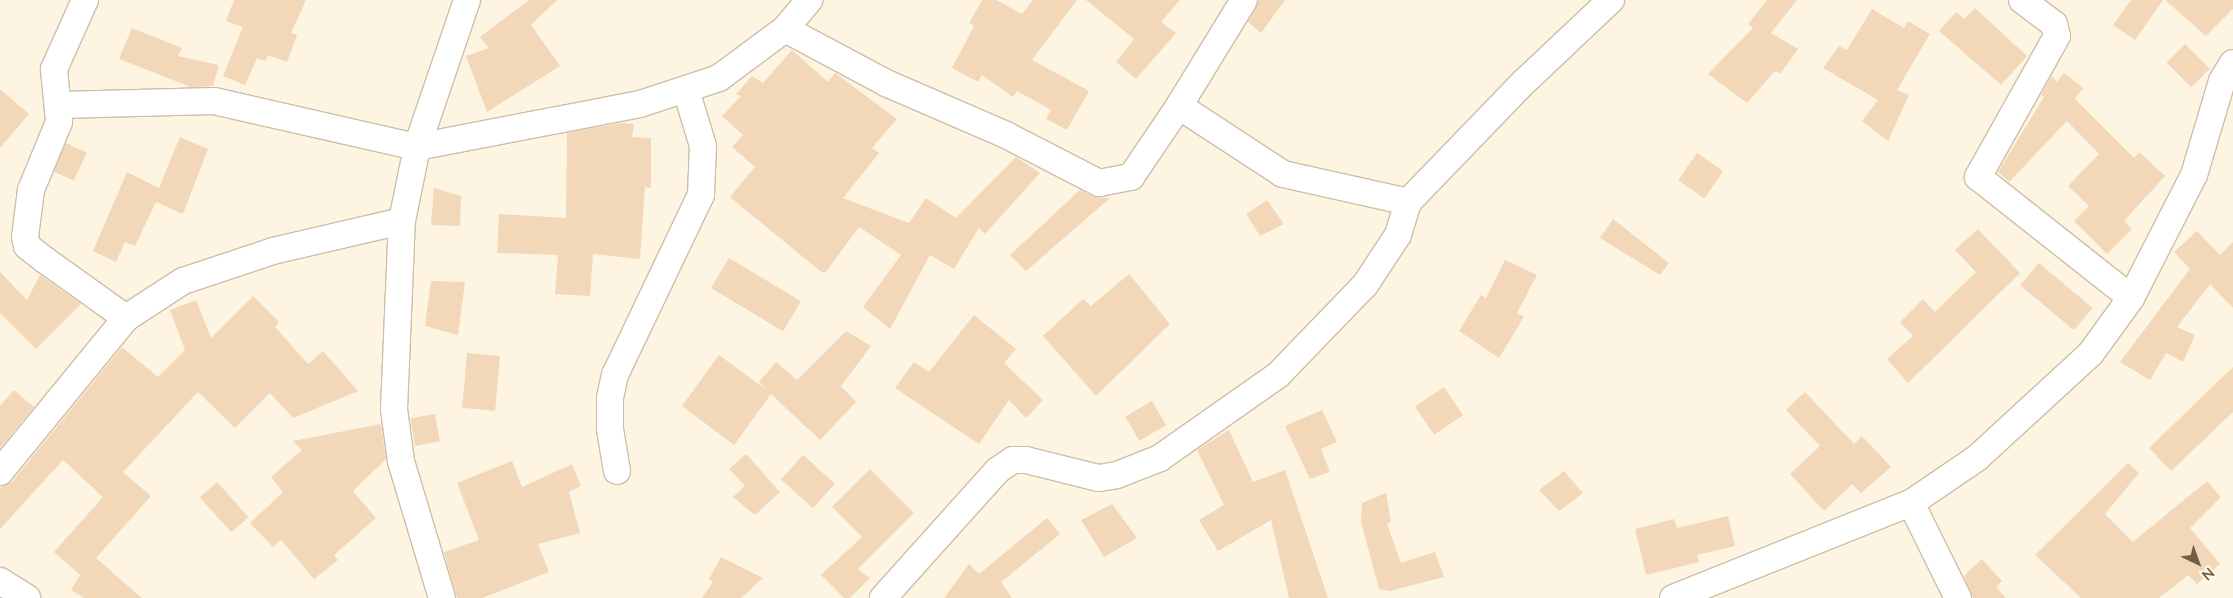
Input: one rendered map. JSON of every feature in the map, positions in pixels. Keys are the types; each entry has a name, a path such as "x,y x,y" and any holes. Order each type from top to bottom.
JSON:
{"street":[{"path":"85,0 54,69 53,88 59,105 59,122 31,190 25,237 27,246 126,318"},
{"path":"442,598 401,461 394,409 402,221 417,148 467,0"},
{"path":"59,105 214,101 417,148 640,104 719,78 785,30 808,0"},
{"path":"785,30 886,83 1006,135 1099,183 1131,177 1179,106 1244,0"},
{"path":"883,598 998,470 1013,460 1026,460 1099,478 1117,475 1160,458 1226,415 1278,374 1366,285 1398,235 1408,202 1525,81 1611,0"},
{"path":"2022,0 2054,24 2057,36 1978,177 2131,298"},
{"path":"1673,598 1911,503 1977,458 2091,353 2131,298 2194,174 2222,82 2233,64"},
{"path":"617,472 610,414 615,375 701,195 703,146 686,90"},
{"path":"1179,106 1283,174 1408,202"},
{"path":"0,472 126,318 183,281 273,251 402,221"},
{"path":"1911,503 1958,598"},
{"path":"0,581 27,598"}],"building":[{"path":"234,0 306,0 291,33 297,35 287,62 268,55 266,61 257,58 245,85 223,76 243,27 226,21"},
{"path":"529,0 557,0 531,25 560,66 487,112 466,56 489,48 480,37"},
{"path":"982,0 996,0 1022,14 1033,0 1077,0 1032,60 1089,91 1067,130 1046,119 1051,110 1017,91 1013,97 982,75 978,82 952,68 974,26 969,23"},
{"path":"1086,0 1180,0 1161,22 1176,33 1136,79 1116,62 1134,39"},
{"path":"1259,0 1285,0 1261,33 1248,22"},
{"path":"1767,0 1797,0 1771,33 1798,49 1780,74 1775,71 1747,103 1708,74 1753,28 1748,24"},
{"path":"2131,0 2163,0 2135,40 2113,25"},
{"path":"2165,0 2233,0 2233,9 2206,36"},
{"path":"1975,8 2027,56 2001,85 1939,31 1956,12 1964,19"},
{"path":"1872,9 1904,28 1908,21 1930,34 1897,90 1909,95 1888,141 1862,121 1878,100 1823,68 1839,46 1847,50"},
{"path":"132,28 182,48 178,56 219,65 213,86 191,87 119,59"},
{"path":"2185,44 2210,69 2191,87 2167,62"},
{"path":"792,50 828,82 835,73 897,119 872,148 879,153 843,198 909,223 926,198 956,218 1016,157 1040,173 985,234 979,228 954,269 930,255 890,329 863,307 901,255 859,227 825,273 820,271 730,197 755,167 732,147 743,135 722,116 741,96 736,94 752,76 763,83"},
{"path":"2064,73 2083,88 2075,99 2134,158 2139,152 2165,176 2124,221 2132,229 2107,254 2074,221 2089,206 2068,186 2099,154 2067,121 2009,182 1998,172 2044,97 2041,95 2052,76 2057,82"},
{"path":"0,89 29,114 0,148"},
{"path":"621,123 634,124 632,137 651,138 651,188 645,187 640,259 593,254 590,296 555,294 558,255 497,253 499,214 566,218 567,133"},
{"path":"180,137 208,149 183,214 156,202 135,246 125,242 116,262 93,251 127,172 159,188"},
{"path":"66,143 87,153 74,181 53,171"},
{"path":"1697,153 1723,171 1704,198 1678,180"},
{"path":"434,188 461,196 460,226 431,225"},
{"path":"1080,190 1093,197 1110,198 1026,271 1010,255"},
{"path":"1267,200 1284,224 1260,236 1246,214"},
{"path":"1613,219 1669,263 1660,275 1600,238"},
{"path":"1978,229 2020,273 1908,383 1887,359 1913,336 1900,322 1923,299 1935,312 1976,272 1955,250"},
{"path":"2197,231 2220,255 2233,242 2233,308 2210,284 2177,327 2195,335 2183,362 2166,353 2150,380 2120,362 2190,269 2174,252"},
{"path":"729,258 801,301 783,331 711,288"},
{"path":"1505,260 1537,275 1517,313 1524,317 1499,358 1459,331 1481,295 1486,298"},
{"path":"2039,263 2093,308 2074,330 2020,285"},
{"path":"0,272 27,300 40,275 81,304 36,349 0,313"},
{"path":"1129,274 1170,324 1096,396 1043,336 1083,299 1091,306"},
{"path":"431,281 465,282 458,335 425,326"},
{"path":"253,296 279,322 275,327 308,364 323,351 358,391 293,418 270,393 235,428 198,392 123,472 151,496 96,558 142,598 84,598 71,590 80,575 54,552 103,497 63,460 0,529 0,487 12,482 122,347 158,377 185,350 170,310 196,300 211,338"},
{"path":"974,315 1016,349 1004,363 1043,400 1026,418 1009,400 979,444 895,388 914,362 929,372"},
{"path":"846,331 871,346 841,386 856,402 820,440 771,394 734,445 682,406 719,355 768,391 759,382 776,362 797,380"},
{"path":"467,353 500,356 495,411 462,408"},
{"path":"2233,367 2233,412 2171,471 2149,448"},
{"path":"1444,387 1463,415 1434,435 1415,407"},
{"path":"14,390 34,407 0,448 0,406"},
{"path":"1805,392 1854,444 1862,436 1891,467 1861,493 1852,484 1824,511 1790,474 1820,446 1786,410"},
{"path":"1152,401 1166,425 1139,441 1125,416"},
{"path":"1322,410 1337,442 1321,449 1330,472 1310,479 1285,426"},
{"path":"435,414 440,442 415,446 410,418"},
{"path":"381,424 386,459 353,491 376,518 334,555 338,560 314,579 281,540 273,547 250,523 283,492 271,477 302,450 293,441"},
{"path":"1229,430 1253,482 1285,470 1328,598 1289,598 1271,520 1218,551 1199,520 1224,505 1197,450"},
{"path":"746,454 780,492 755,515 733,497 745,486 729,469"},
{"path":"803,455 835,484 813,508 781,480"},
{"path":"512,461 522,487 572,464 581,486 569,492 580,533 538,544 549,572 482,598 457,598 444,552 479,540 457,483"},
{"path":"2128,463 2139,473 2105,514 2133,542 2207,481 2221,497 2190,528 2220,564 2197,584 2188,575 2159,598 2081,598 2035,555"},
{"path":"870,469 914,513 858,569 870,578 850,598 844,598 821,575 862,537 832,507"},
{"path":"1564,471 1583,493 1559,511 1539,490"},
{"path":"217,482 248,517 231,532 200,497"},
{"path":"1386,493 1391,522 1387,524 1401,563 1435,552 1444,577 1390,591 1379,589 1361,522 1362,503"},
{"path":"1112,504 1137,538 1104,557 1081,520"},
{"path":"1728,516 1735,546 1697,555 1699,562 1646,575 1635,529 1674,519 1677,528"},
{"path":"1047,518 1060,534 1001,582 1012,598 944,598 969,564 979,574"},
{"path":"721,557 763,578 741,598 702,598 713,582 709,579"},
{"path":"1982,559 2002,581 1996,587 2006,598 1973,598 1964,576"}]}
